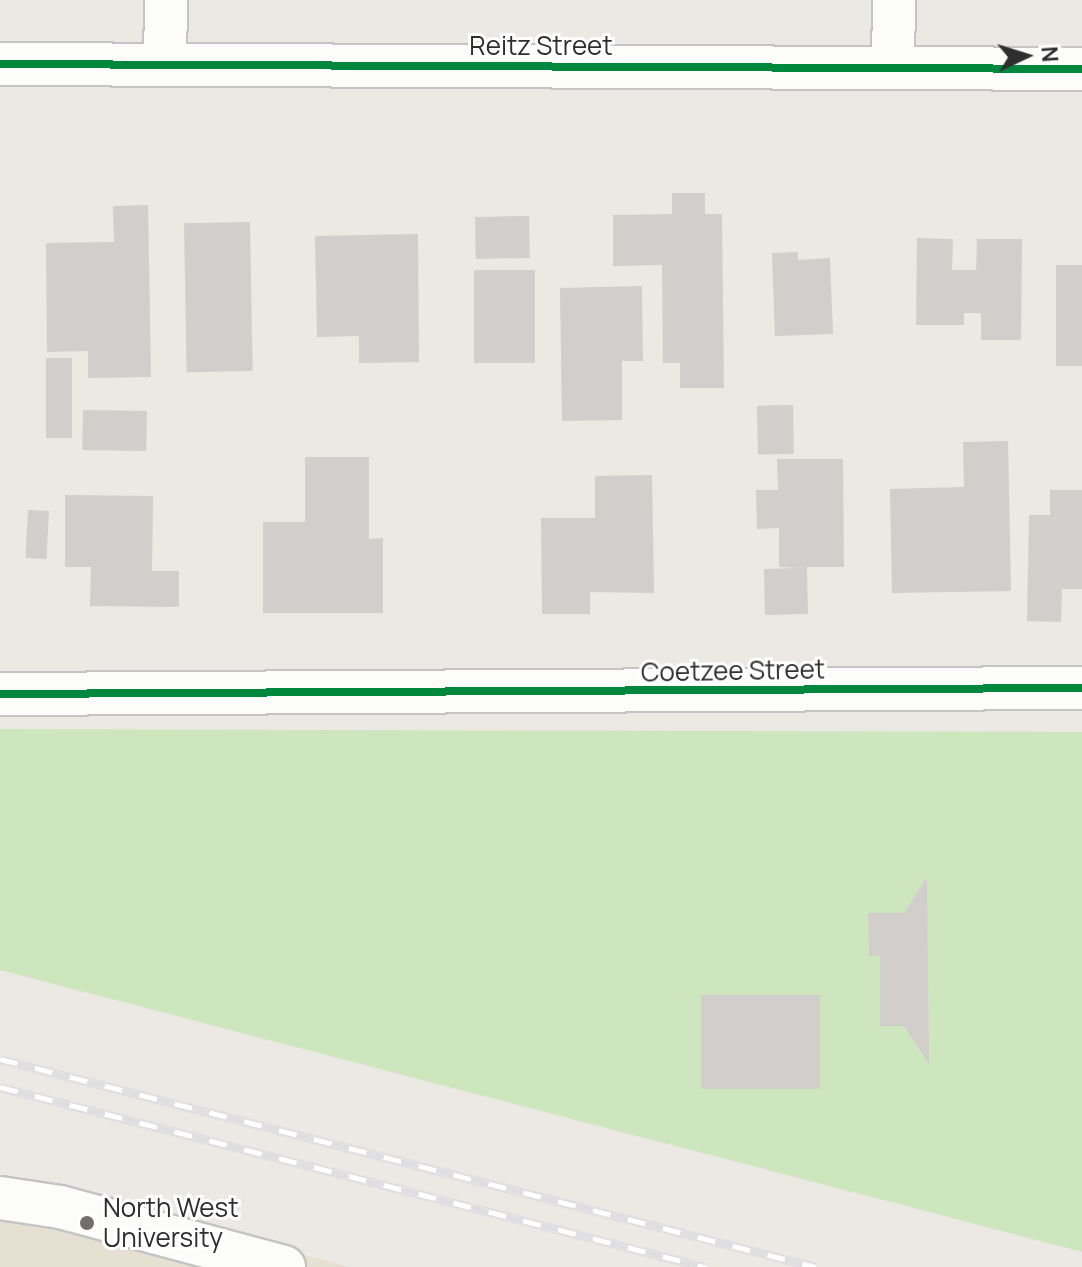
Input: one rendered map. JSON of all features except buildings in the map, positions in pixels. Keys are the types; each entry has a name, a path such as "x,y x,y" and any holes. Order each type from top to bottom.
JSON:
{"street":[{"path":"165,64 166,0"},
{"path":"893,68 894,0"},
{"name":"Reitz Street","path":"0,64 1082,69"},
{"name":"Coetzee Street","path":"0,694 1082,688"},
{"path":"0,1198 60,1207 284,1267"}],"shaded area":[{"name":"North West University","path":"0,1178 350,1267 0,1267"}],"green space":[{"path":"0,729 1082,732 1082,1252 0,970"}],"railway":[{"path":"0,1059 816,1267"},
{"path":"0,1087 705,1267"}],"cycle path":[{"path":"0,64 1082,69"},
{"path":"0,694 1082,688"}],"place":[{"name":"North West University","path":"87,1223"}]}
